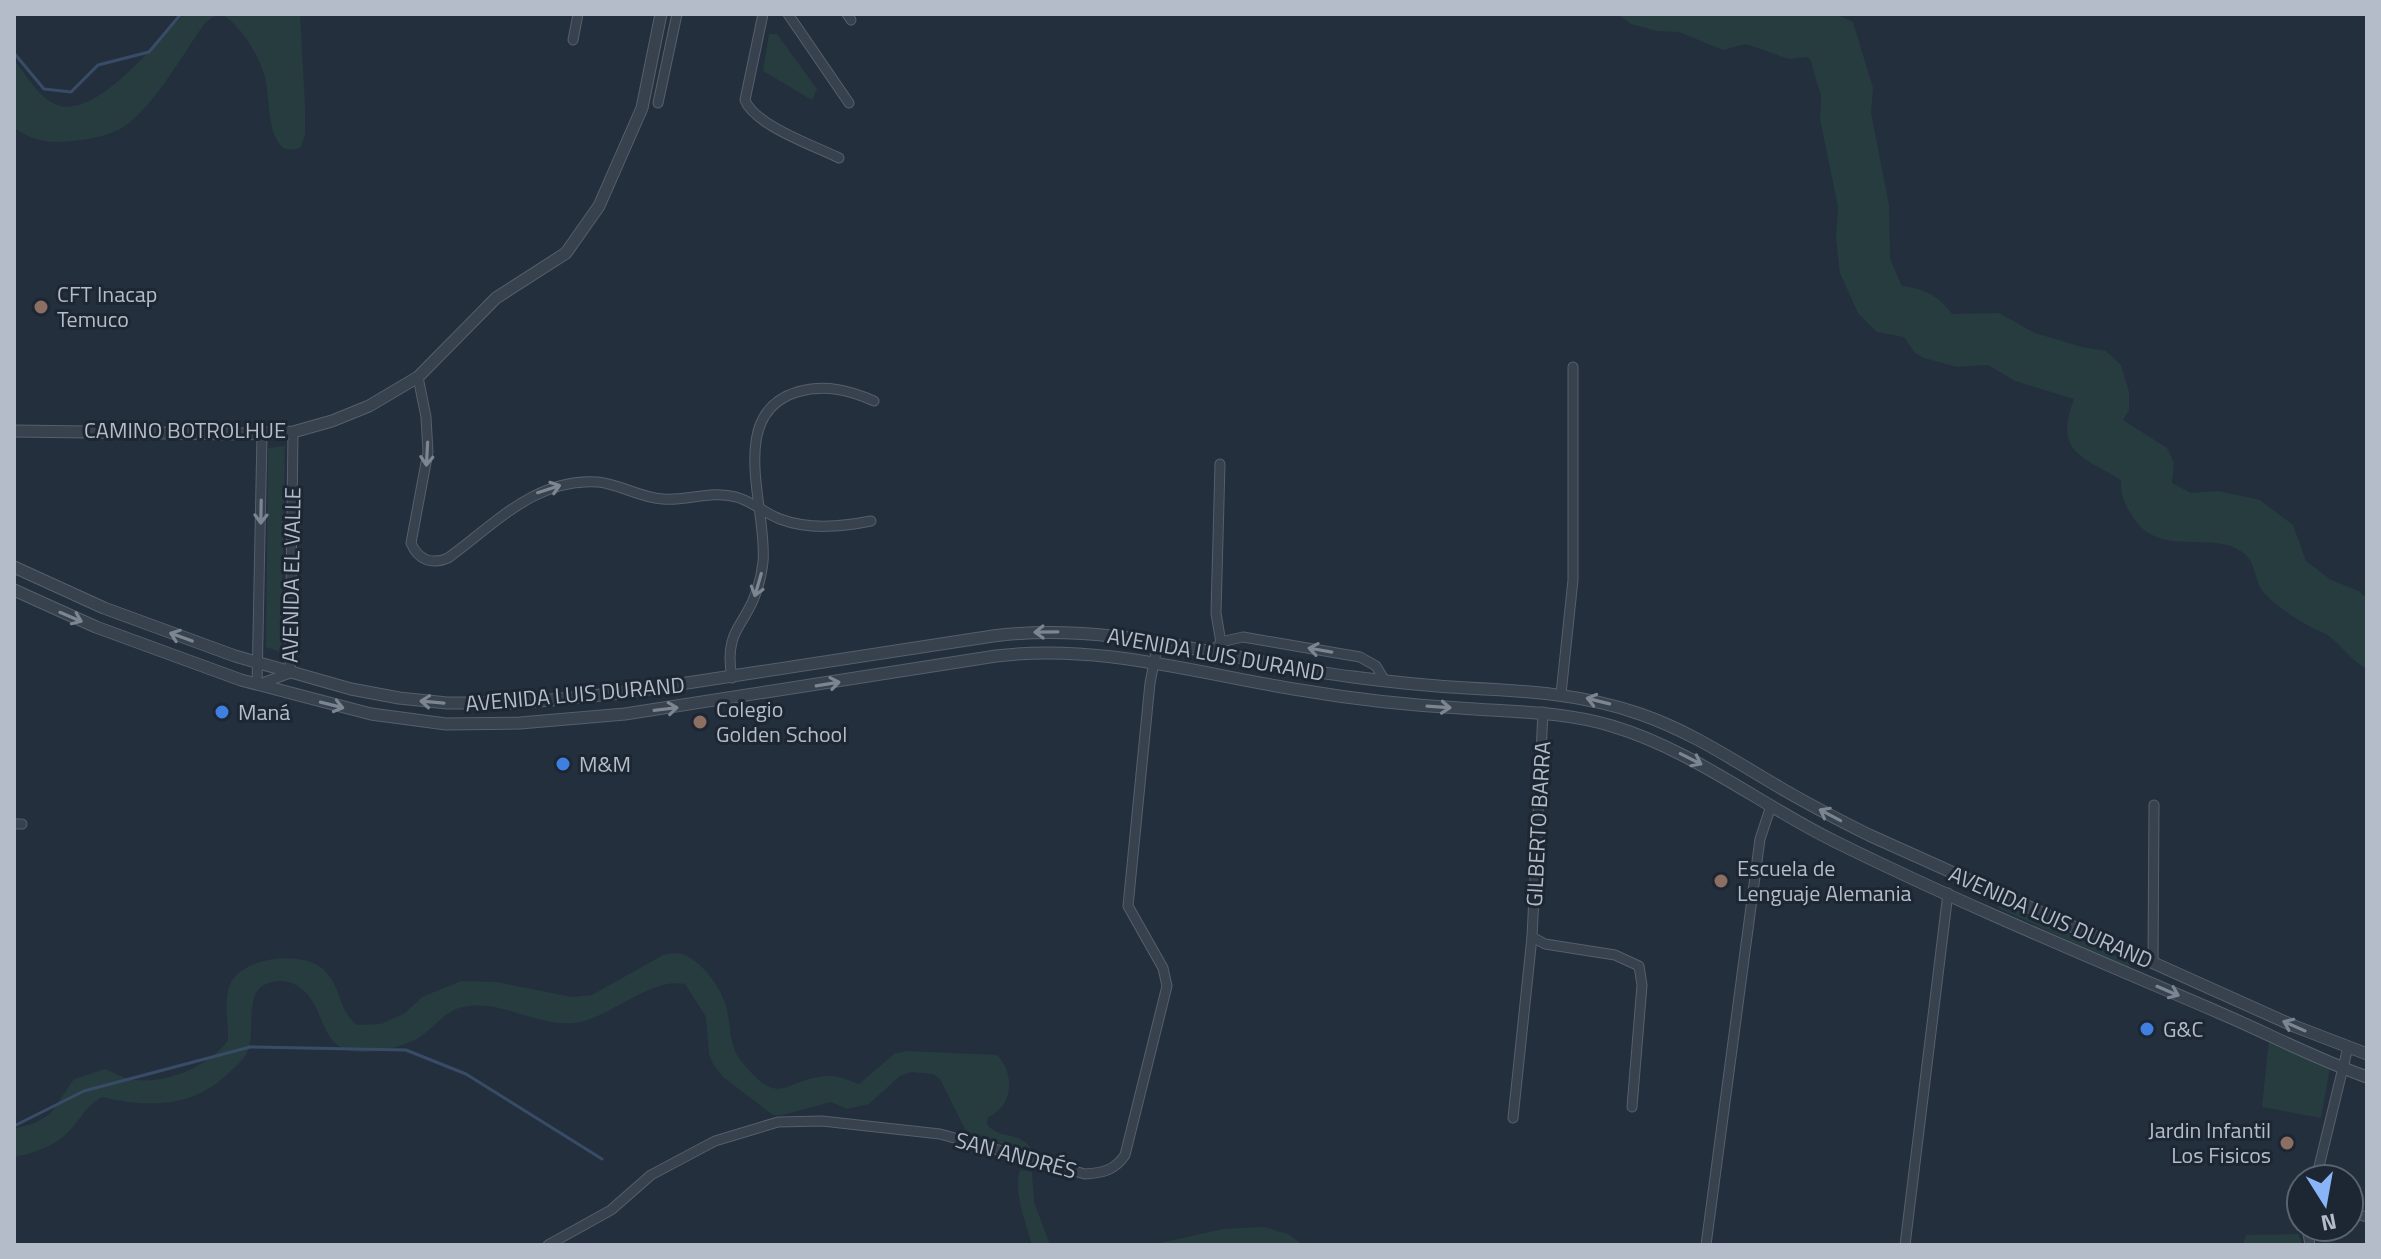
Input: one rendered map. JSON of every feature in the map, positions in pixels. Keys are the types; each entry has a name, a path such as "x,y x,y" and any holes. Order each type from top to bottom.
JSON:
{"street":[{"path":"573,40 578,14"},
{"name":"CAMINO BOTROLHUE","path":"14,431 293,432 369,406 418,377 496,298 566,253 599,206 642,108 661,14"},
{"path":"658,103 677,14"},
{"path":"763,14 745,100 747,106 758,118 839,158"},
{"path":"788,14 849,103"},
{"path":"1561,694 1573,580 1573,367"},
{"path":"418,377 426,417 428,452 411,543 416,553 425,560 437,562 448,558 525,499 576,482 609,483 662,499 728,495 745,500 781,519 810,526 842,526 871,521"},
{"path":"732,678 731,642 753,600 761,572 763,536 755,463 763,417 773,404 802,390 826,388 853,392 874,401"},
{"name":"AVENIDA EL VALLE","path":"262,434 257,685 290,673 293,432"},
{"path":"1220,464 1216,613 1221,643"},
{"name":"AVENIDA LUIS DURAND","path":"14,567 104,608 290,673 399,698 471,704 583,697 732,678 1014,633 1073,632 1158,642 1385,681 1561,694 1618,706 1672,726 1869,835 2294,1026 2367,1054"},
{"name":"AVENIDA LUIS DURAND","path":"14,590 96,627 257,685 371,714 433,723 495,725 572,719 689,706 1016,654 1072,652 1154,662 1362,699 1450,708 1543,712 1612,726 1663,745 1716,772 1829,839 2367,1077"},
{"path":"1222,676 1210,668 1209,652 1234,638 1251,638 1360,657 1376,666 1385,681 1378,693 1362,699"},
{"name":"SAN ANDRÉS","path":"548,1245 611,1210 651,1175 715,1141 778,1122 822,1121 940,1134 1085,1174 1112,1169 1120,1163 1125,1155 1167,986 1163,968 1128,906 1158,642"},
{"name":"GILBERTO BARRA","path":"1513,1118 1532,937 1543,712"},
{"path":"2153,962 2154,805"},
{"path":"1706,1245 1760,839 1771,806"},
{"path":"1905,1245 1948,893"},
{"name":"GILBERTO BARRA","path":"1532,937 1545,944 1615,955 1639,966 1642,985 1632,1107"},
{"path":"2320,1163 2348,1047"}],"green space":[{"path":"185,14 300,14 305,105 305,134 301,147 290,150 276,138 260,64 245,36 223,15 205,23 155,96 132,121 120,129 97,137 56,142 35,139 14,128 14,60 51,102 67,107 85,103 123,77"},
{"path":"1617,14 1835,14 1853,22 1873,88 1871,113 1889,205 1890,259 1902,286 1930,294 1952,314 1999,313 2035,333 2106,351 2121,365 2129,392 2129,410 2123,420 2167,448 2174,463 2172,483 2191,493 2218,491 2260,500 2293,525 2306,561 2331,580 2359,591 2367,599 2367,669 2328,635 2297,619 2268,598 2250,560 2241,551 2228,545 2169,540 2142,528 2124,502 2121,480 2083,457 2069,441 2067,430 2074,399 2015,381 1988,365 1957,367 1924,358 1915,353 1904,337 1877,332 1858,313 1840,273 1836,240 1838,207 1820,119 1821,96 1810,59 1789,59 1746,44 1723,50 1679,32 1657,31 1631,24"},
{"path":"769,34 777,34 817,89 812,100 763,71"},
{"path":"285,446 281,652 266,647 268,448"},
{"path":"2001,902 2131,963 2128,968 1998,908"},
{"path":"675,953 691,958 712,979 725,1003 737,1055 766,1085 783,1088 813,1078 833,1076 859,1084 894,1054 906,1051 997,1055 1007,1071 1009,1089 1003,1106 988,1117 987,1124 998,1132 1023,1141 1034,1153 971,1134 965,1129 940,1079 933,1074 911,1072 900,1076 869,1104 847,1109 831,1102 773,1115 723,1077 713,1064 709,1054 706,1017 685,984 659,986 579,1022 549,1022 489,1006 459,1008 401,1046 362,1052 344,1049 335,1043 308,995 300,987 279,981 258,990 253,1004 248,1051 217,1083 202,1092 171,1102 138,1103 102,1097 59,1140 37,1151 14,1157 14,1129 35,1123 50,1114 74,1079 105,1069 129,1079 156,1080 197,1066 220,1050 228,1040 228,991 233,979 242,970 255,964 284,958 313,963 329,975 346,1012 357,1025 381,1024 405,1013 422,997 461,981 497,982 572,997 592,995 663,955"},
{"path":"2269,1039 2330,1068 2321,1118 2262,1107"},
{"path":"1020,1170 1032,1172 1034,1202 1050,1245 1032,1245 1019,1198"},
{"path":"1264,1227 1288,1234 1303,1245 1151,1245 1223,1229"},
{"path":"2285,1234 2285,1243 2303,1245 2243,1245 2246,1235"}],"waterway":[{"path":"14,53 44,89 71,92 98,65 149,52 181,14"},
{"path":"14,1126 84,1091 250,1047 406,1050 466,1074 602,1159"}],"place":[{"name":"CFT Inacap Temuco","path":"41,307"},
{"name":"Maná","path":"222,712"},
{"name":"Colegio Golden School","path":"700,722"},
{"name":"M&M","path":"563,764"},
{"name":"Escuela de Lenguaje Alemania","path":"1721,881"},
{"name":"G&C","path":"2147,1029"},
{"name":"Jardin Infantil Los Fisicos","path":"2287,1143"}]}
